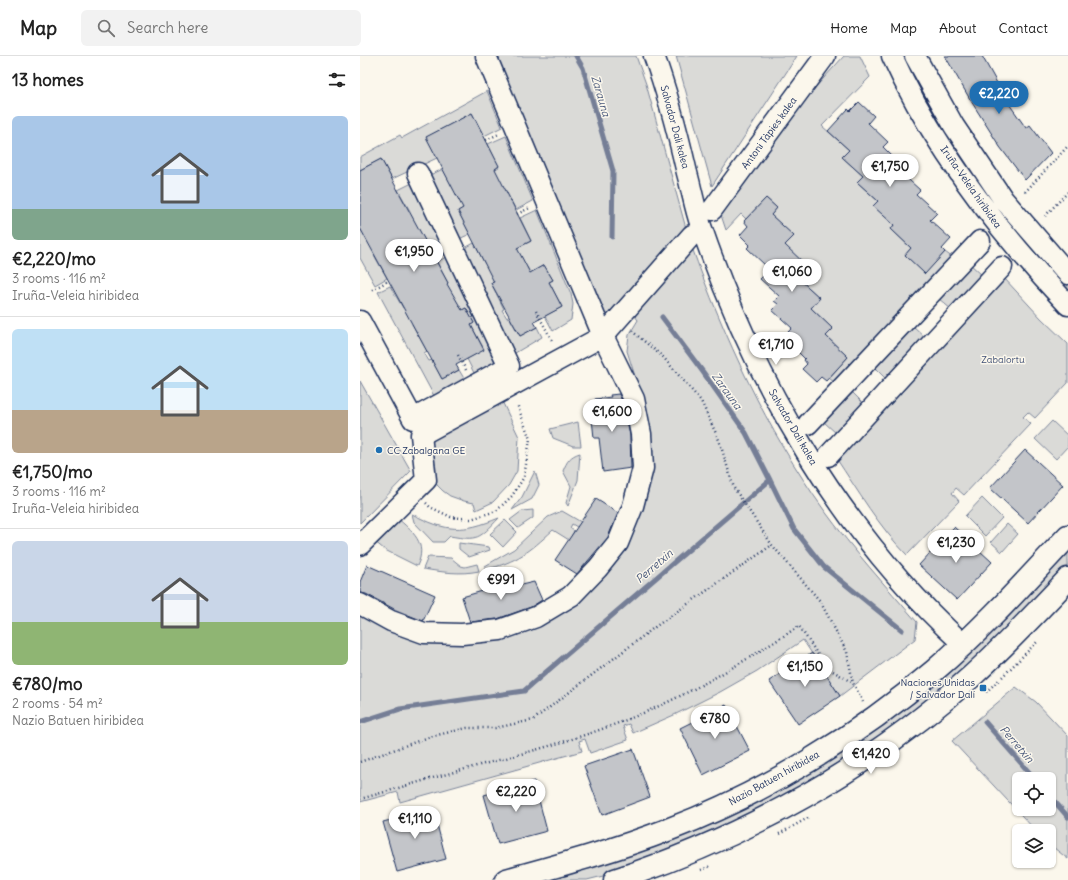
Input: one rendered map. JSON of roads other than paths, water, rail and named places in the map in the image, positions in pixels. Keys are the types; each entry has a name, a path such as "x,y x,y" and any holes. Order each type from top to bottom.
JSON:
{"main road":[{"name":"Nazio Batuen hiribidea","path":"506,880 583,859 650,837 718,808 818,755 869,720 935,670 1000,610 1068,536"},
{"path":"615,880 692,852 718,840 798,800 839,776 893,740 966,681 1003,647 1068,579"}],"street":[{"path":"360,604 391,621 424,633 462,634 500,630 536,617 571,596 598,568 618,543 633,506 643,468 641,434 634,399 603,336 486,56"},
{"name":"Salvador Dali kalea","path":"654,56 679,141 700,224 750,350 788,421 829,487 891,570 934,618 963,644"},
{"name":"Antoni Tàpies kalea","path":"712,210 825,56"},
{"name":"Iruña-Veleia hiribidea","path":"892,56 922,115 955,168 1006,236 1068,306"},
{"name":"Iruña-Veleia hiribidea","path":"916,56 954,126 1004,199 1068,274"},
{"path":"360,321 413,419 509,366 418,173"},
{"path":"360,545 426,480 421,435 603,336 692,235"},
{"path":"808,424 980,241"},
{"path":"828,456 1002,267"}],"waterway":[{"name":"Zarauna","path":"576,56 583,68 613,171 612,237"},
{"name":"Zarauna","path":"662,317 746,433 770,480"},
{"name":"Perretxin","path":"360,722 400,709 524,691 770,480 794,529 824,567 902,630"},
{"name":"Perretxin","path":"985,722 1029,772"},
{"name":"Perretxin","path":"1056,803 1068,817"}],"place":[{"name":"CC Zabalgana GE","path":"379,450"},
{"name":"Naciones Unidas / Salvador Dalí","path":"983,688"}],"park label":[{"name":"Zabalortu","path":"1003,359"}]}
